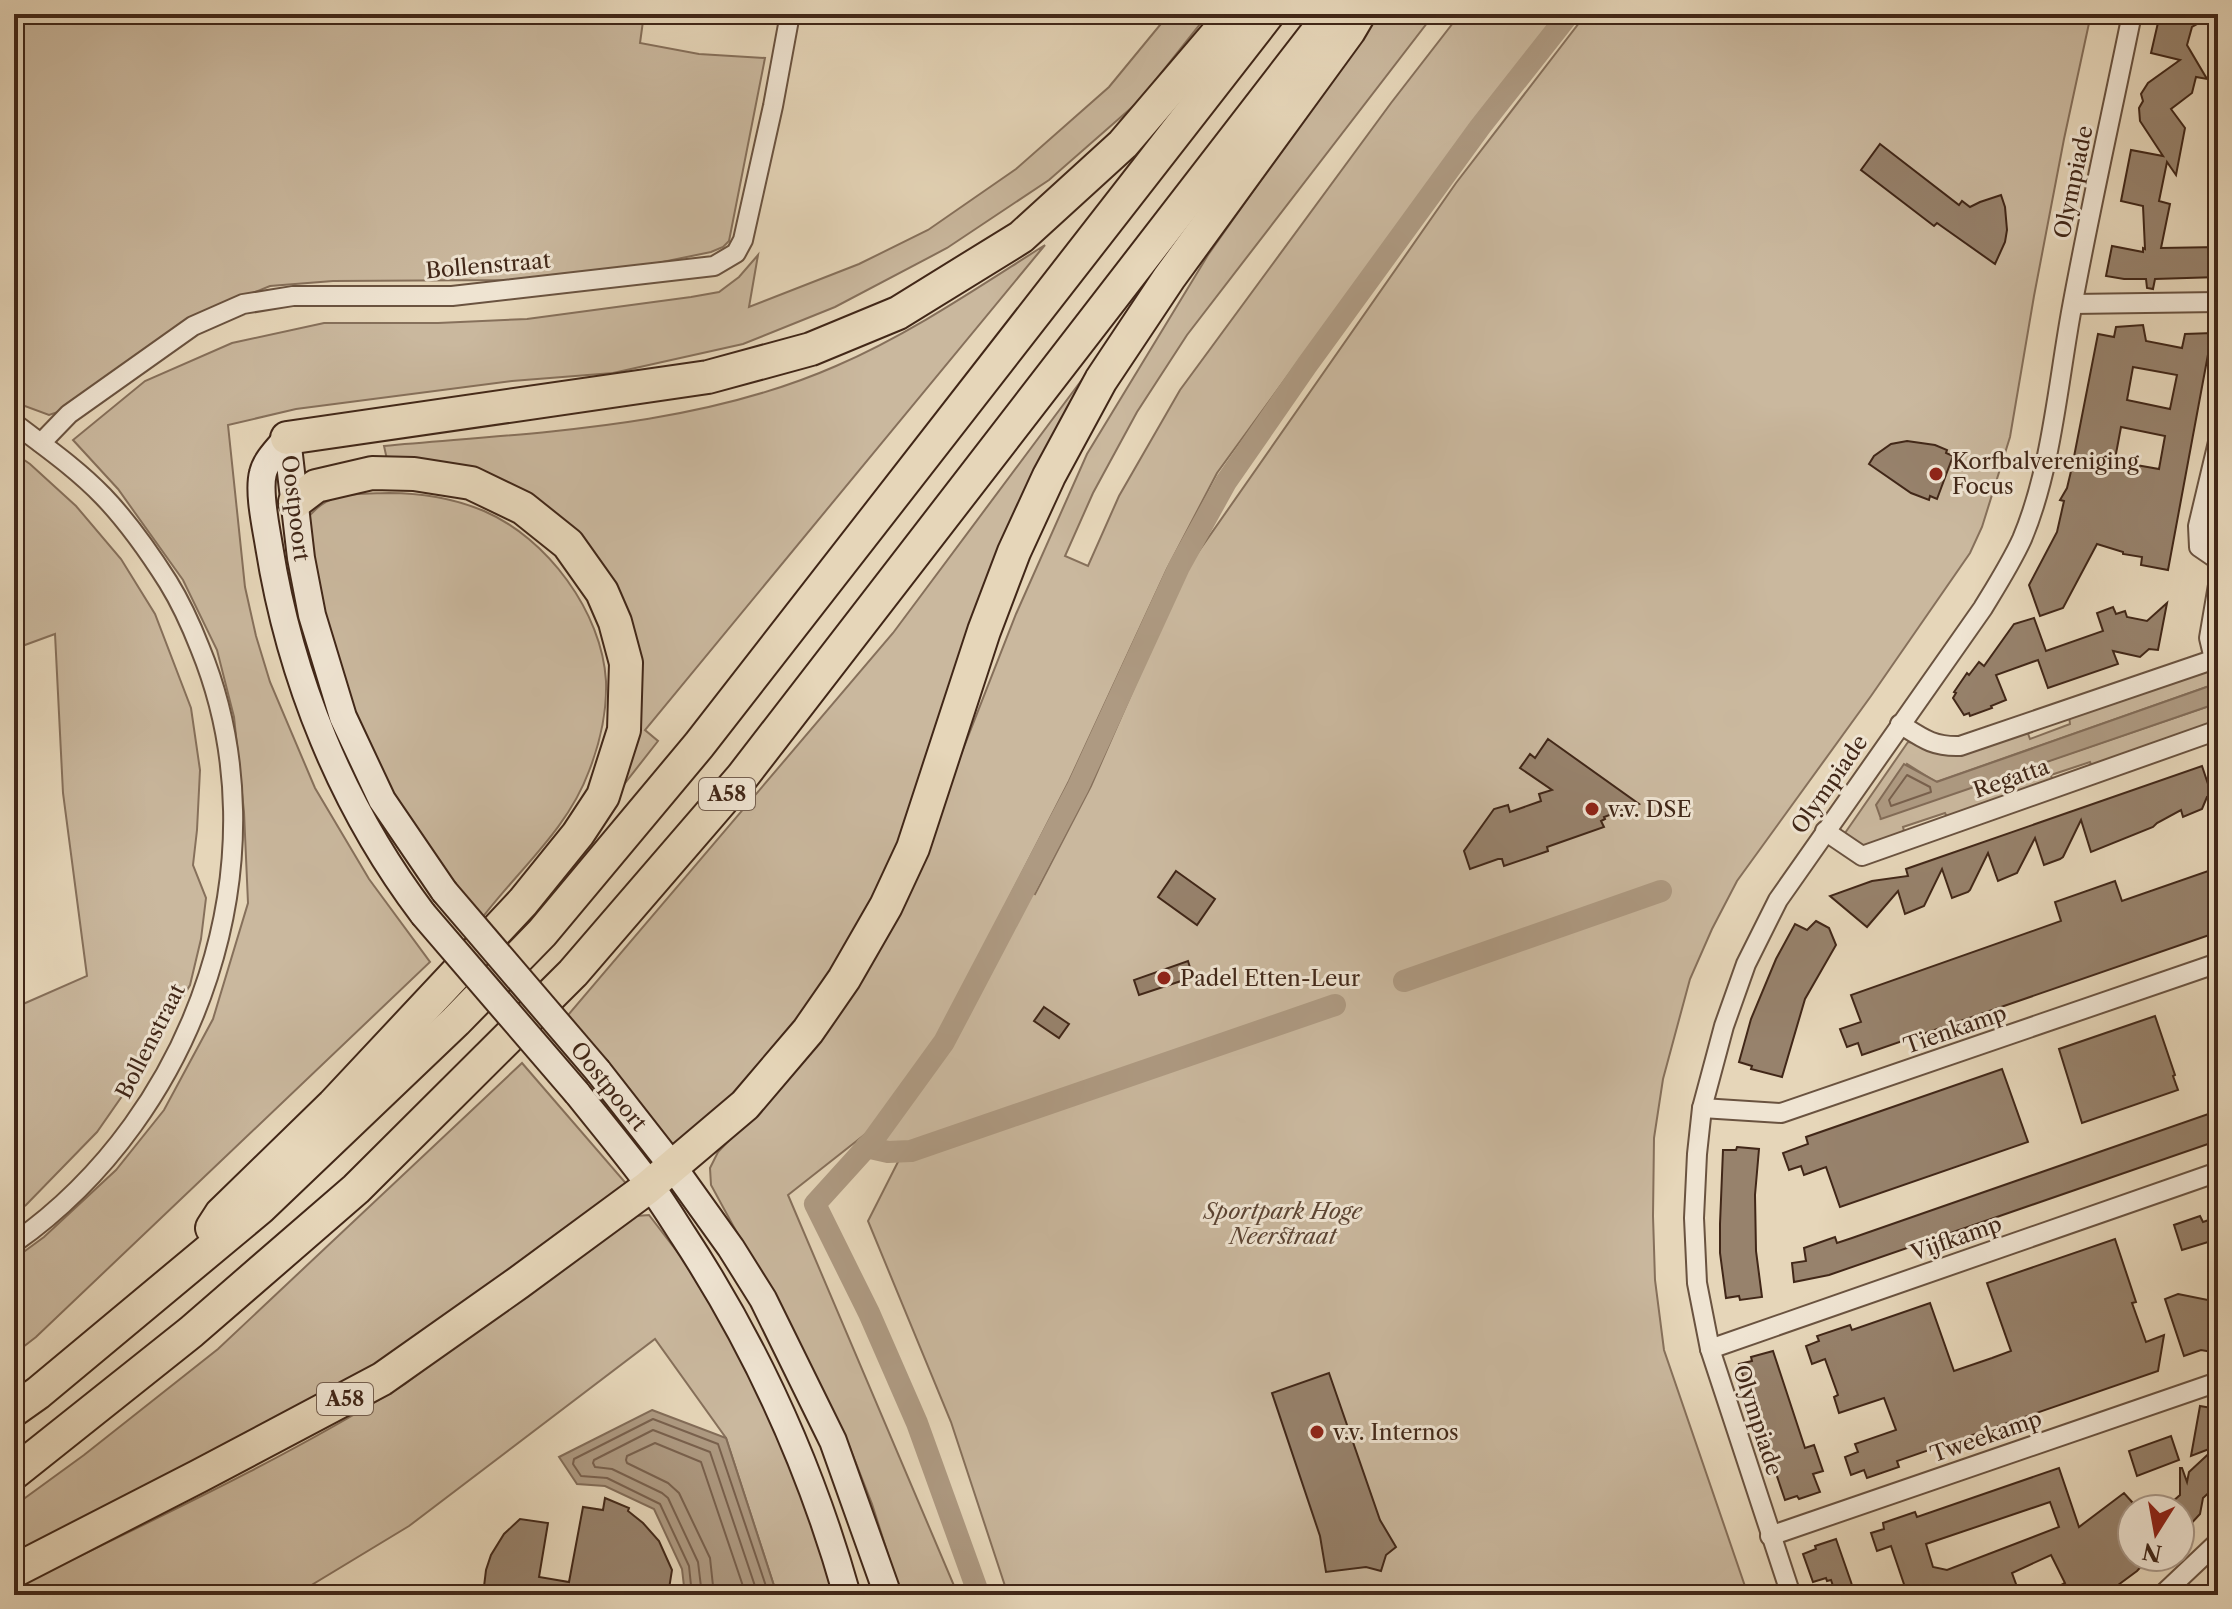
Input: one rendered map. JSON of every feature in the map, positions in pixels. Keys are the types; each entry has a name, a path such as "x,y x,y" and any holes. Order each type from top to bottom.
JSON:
{"highway":[{"path":"287,438 708,377 811,349 898,313 1021,237 1123,144 1234,14"},
{"name":"A58","path":"14,1410 260,1208 456,1021 542,933 699,745 1268,14"},
{"name":"A58","path":"14,1473 191,1332 356,1189 573,973 742,777 1331,14"},
{"name":"A58","path":"14,1571 382,1379 662,1176 745,1105 808,1031 844,979 886,906 913,848 984,631 1014,552 1049,476 1101,380 1359,14"},
{"name":"A58","path":"181,1275 221,1214 333,1105 523,902 578,834 603,796 624,730 626,663 615,622 602,592 568,544 523,508 471,483 414,474 372,473 316,486 295,502"}],"main road":[{"name":"Oostpoort","path":"287,438 301,558 312,615 343,717 382,800 444,891 598,1071 662,1176 705,1270 754,1357 801,1456 830,1533 847,1595"},
{"name":"Oostpoort","path":"287,438 263,473 263,508 277,597 300,673 332,760 361,817 406,892 423,914 577,1093 731,1248 763,1299 833,1441 888,1595"}],"street":[{"name":"Bollenstraat","path":"41,443 69,414 193,326 243,304 293,296 452,296 714,266 736,253 743,240 790,14"},
{"name":"Olympiade","path":"1791,1595 1710,1349 1697,1283 1694,1218 1702,1108 1724,1026 1746,964 1778,900 1983,608 2005,574 2023,537 2047,451 2073,304 2132,14"},
{"path":"2073,304 2218,302"},
{"name":"Bollenstraat","path":"14,423 102,495 125,521 170,584 210,673 222,715 230,759 234,841 215,960 183,1040 143,1110 100,1166 49,1216 14,1243"},
{"path":"2218,442 2198,526 2199,547 2218,560"},
{"path":"1900,724 1931,743 1946,747 1960,746 2216,659 2209,638 2218,585"},
{"name":"Regatta","path":"1825,831 1862,856 2218,730"},
{"name":"Tienkamp","path":"1702,1108 1781,1113 2218,963"},
{"name":"Vijfkamp","path":"1710,1349 2218,1172"},
{"name":"Tweekamp","path":"1770,1536 2212,1384 2218,1385"},
{"path":"2162,1595 2218,1542"}],"green space":[{"path":"14,14 644,14 640,43 699,54 765,58 729,241 723,247 604,274 509,280 333,281 270,286 228,303 49,415 14,402"},
{"path":"1169,14 1208,14 1138,102 1049,180 947,248 835,307 743,344 613,373 512,381 296,409 228,425 245,587 270,682 315,788 369,879 430,962 36,1337 14,1354 14,1259 44,1237 116,1170 164,1110 213,1019 248,903 244,812 234,717 217,650 183,580 118,489 73,440 145,381 232,343 324,323 527,319 691,297 719,292 739,277 758,255 749,307 859,264 928,230 1016,169 1109,87"},
{"path":"1378,14 1434,14 1187,335 1137,412 1093,493 1065,556 1088,566 1119,496 1180,390 1460,14 1558,14 1460,139 1217,473 1167,569 1069,781 928,1056 868,1132 788,1195 958,1595 901,1595 872,1504 848,1443 776,1296 754,1264 711,1185 710,1168 718,1152 790,1076 922,854 1016,614 1087,454 1208,255"},
{"name":"Sportpark Hoge Neerstraat","path":"1586,14 2091,14 2064,139 2010,437 1982,527 1970,553 1737,881 1690,979 1663,1079 1654,1138 1653,1216 1655,1280 1664,1350 1748,1595 1008,1595 951,1422 868,1221 906,1146 885,1144 878,1140 878,1133 937,1062 1027,889 1035,894 1091,786 1185,571 1456,183"},
{"path":"1045,245 645,730 658,741 597,819 635,679 559,527 388,464 384,446 614,424 727,403 782,387 890,340"},
{"path":"1157,279 1107,360 866,929 764,1068 674,1151 563,1021 893,633"},
{"path":"14,453 76,506 121,559 155,614 191,708 200,770 193,865 206,898 201,939 190,985 143,1066 97,1132 14,1214 14,1008 87,976 63,793 55,634 14,649"},
{"path":"353,494 437,497 472,506 507,523 529,539 567,580 594,629 602,655 606,681 604,716 589,771 579,793 554,832 479,922 402,816 365,745 321,618 305,522 322,504 332,499"},
{"path":"2218,664 2218,683 1936,782 1907,764 1881,818 2218,703 2218,725 2093,769 2090,762 2051,775 2053,783 1947,817 1945,813 1903,827 1905,835 1860,847 1845,833 1908,742 2027,731 2030,739 2070,724 2069,716"},
{"path":"522,1063 630,1188 412,1348 14,1556 14,1506 218,1349"},
{"path":"649,1215 682,1258 736,1347 787,1446 836,1595 777,1595 726,1438 655,1339 409,1526 295,1595 14,1595 14,1588 310,1440 405,1384 623,1217"}],"water":[{"path":"2218,683 2218,703 1881,819 1876,805 1904,764 1937,782"},
{"path":"652,1410 726,1438 777,1595 685,1595 682,1569 654,1509 605,1486 577,1484 559,1457"}],"building":[{"path":"2160,14 2215,14 2192,27 2187,45 2207,79 2196,77 2192,93 2171,109 2185,128 2176,175 2167,162 2159,201 2170,204 2161,248 2218,247 2218,277 2155,279 2153,289 2147,288 2146,279 2106,276 2112,246 2143,252 2145,249 2143,206 2121,201 2131,150 2163,156 2140,121 2139,108 2143,101 2141,94 2148,83 2180,60 2151,53"},
{"path":"1880,144 1959,205 1962,201 1970,207 2001,195 2007,230 1995,264 1937,223 1934,226 1861,170"},
{"path":"2143,325 2146,341 2182,348 2185,334 2212,333 2168,570 2141,565 2142,557 2097,544 2063,608 2040,616 2029,585 2057,532 2064,501 2060,500 2067,488 2072,467 2098,334 2114,337 2116,327","holes":["2133,367 2177,375 2170,409 2127,400","2121,427 2165,436 2159,469 2115,459"]},
{"path":"1907,441 1935,445 1953,456 1937,499 1930,496 1929,500 1911,493 1869,464 1874,456 1891,444"},
{"path":"2167,603 2158,650 2149,649 2140,657 2113,651 2118,664 2048,688 2038,660 1996,675 2006,700 1970,716 1969,713 1964,715 1953,698 1967,673 1969,675 1979,662 1984,666 2014,624 2034,618 2046,651 2103,631 2097,613 2113,607 2116,614 2125,611 2127,617 2147,621"},
{"path":"1548,739 1639,804 1604,817 1601,821 1604,827 1547,847 1548,851 1504,866 1502,859 1498,859 1470,869 1464,851 1494,809 1508,805 1510,812 1541,801 1539,794 1552,790 1520,768 1530,754 1535,758"},
{"path":"2202,766 2212,796 2207,797 2202,809 2183,817 2181,810 2153,827 2091,852 2081,820 2060,859 2044,865 2035,838 2017,873 1998,881 1988,853 1970,890 1952,898 1942,869 1924,906 1905,914 1898,891 1867,927 1830,896 1872,881 1908,876 1906,869"},
{"path":"2211,870 2218,891 2218,932 1862,1055 1858,1043 1847,1047 1840,1029 1861,1022 1851,995 2061,921 2055,902 2115,881 2122,901"},
{"path":"1176,871 1215,899 1197,925 1158,897"},
{"path":"1816,921 1829,928 1836,945 1805,999 1782,1077 1751,1069 1752,1066 1739,1062 1751,1019 1776,959 1795,924 1807,930"},
{"path":"1188,961 1193,977 1139,995 1134,980"},
{"path":"1044,1007 1069,1024 1059,1038 1034,1021"},
{"path":"2155,1016 2178,1090 2082,1123 2059,1049"},
{"path":"2002,1069 2028,1142 1840,1207 1826,1167 1804,1175 1801,1166 1789,1170 1783,1153 1808,1144 1806,1137"},
{"path":"2214,1112 2208,1144 1829,1275 1794,1282 1792,1263 1806,1261 1804,1248 1835,1237 1837,1243"},
{"path":"1737,1147 1759,1149 1755,1195 1756,1251 1762,1297 1740,1300 1739,1296 1726,1298 1720,1253 1723,1150 1736,1150"},
{"path":"2200,1216 2203,1222 2218,1217 2218,1239 2182,1250 2174,1225"},
{"path":"2115,1239 2146,1342 2164,1335 2158,1371 1897,1461 1899,1467 1867,1478 1864,1470 1851,1475 1845,1457 1858,1452 1855,1444 1896,1430 1884,1398 1839,1413 1834,1397 1838,1395 1825,1359 1812,1364 1806,1346 1819,1341 1817,1336 1850,1325 1852,1330 1930,1303 1954,1371 2011,1351 1987,1283"},
{"path":"2178,1294 2218,1302 2218,1353 2201,1350 2184,1356 2165,1299"},
{"path":"1773,1351 1805,1448 1814,1445 1823,1471 1813,1474 1820,1492 1799,1499 1797,1496 1785,1500 1739,1364"},
{"path":"1329,1373 1380,1520 1396,1547 1386,1555 1381,1571 1366,1567 1326,1572 1320,1536 1272,1393"},
{"path":"2200,1406 2218,1409 2218,1468 2214,1488 2203,1498 2196,1518 2196,1493 2180,1493 2180,1468 2187,1482 2189,1472 2217,1446 2191,1456"},
{"path":"2171,1436 2179,1460 2137,1476 2129,1451"},
{"path":"2059,1468 2079,1527 2116,1499 2116,1573 2134,1573 2110,1591 2086,1586 2091,1595 2043,1595 2065,1583 2051,1555 2012,1573 2020,1595 1921,1595 1918,1588 1907,1593 1891,1546 1877,1551 1871,1533 1884,1529 1883,1523 1915,1512 1917,1517","holes":["2050,1502 2059,1527 1947,1570 1933,1567 1926,1544"]},
{"path":"605,1498 629,1508 628,1511 659,1541 672,1570 668,1595 483,1595 491,1555 504,1534 520,1519 548,1523 539,1577 569,1582 583,1507 603,1510"},
{"path":"1836,1539 1855,1595 1836,1595 1831,1580 1827,1581 1826,1578 1813,1582 1803,1554"}],"waterway":[{"path":"979,1595 917,1423 869,1313 815,1204 873,1140 944,1042 1078,787 1179,567 1226,482 1480,127 1569,14"},
{"path":"1404,981 1661,891"},
{"path":"866,1147 888,1152 911,1151 1335,1005"}],"place":[{"name":"Korfbalvereniging Focus","path":"1936,474"},
{"name":"v.v. DSE","path":"1592,809"},
{"name":"Padel Etten-Leur","path":"1164,978"},
{"name":"v.v. Internos","path":"1317,1432"}]}
